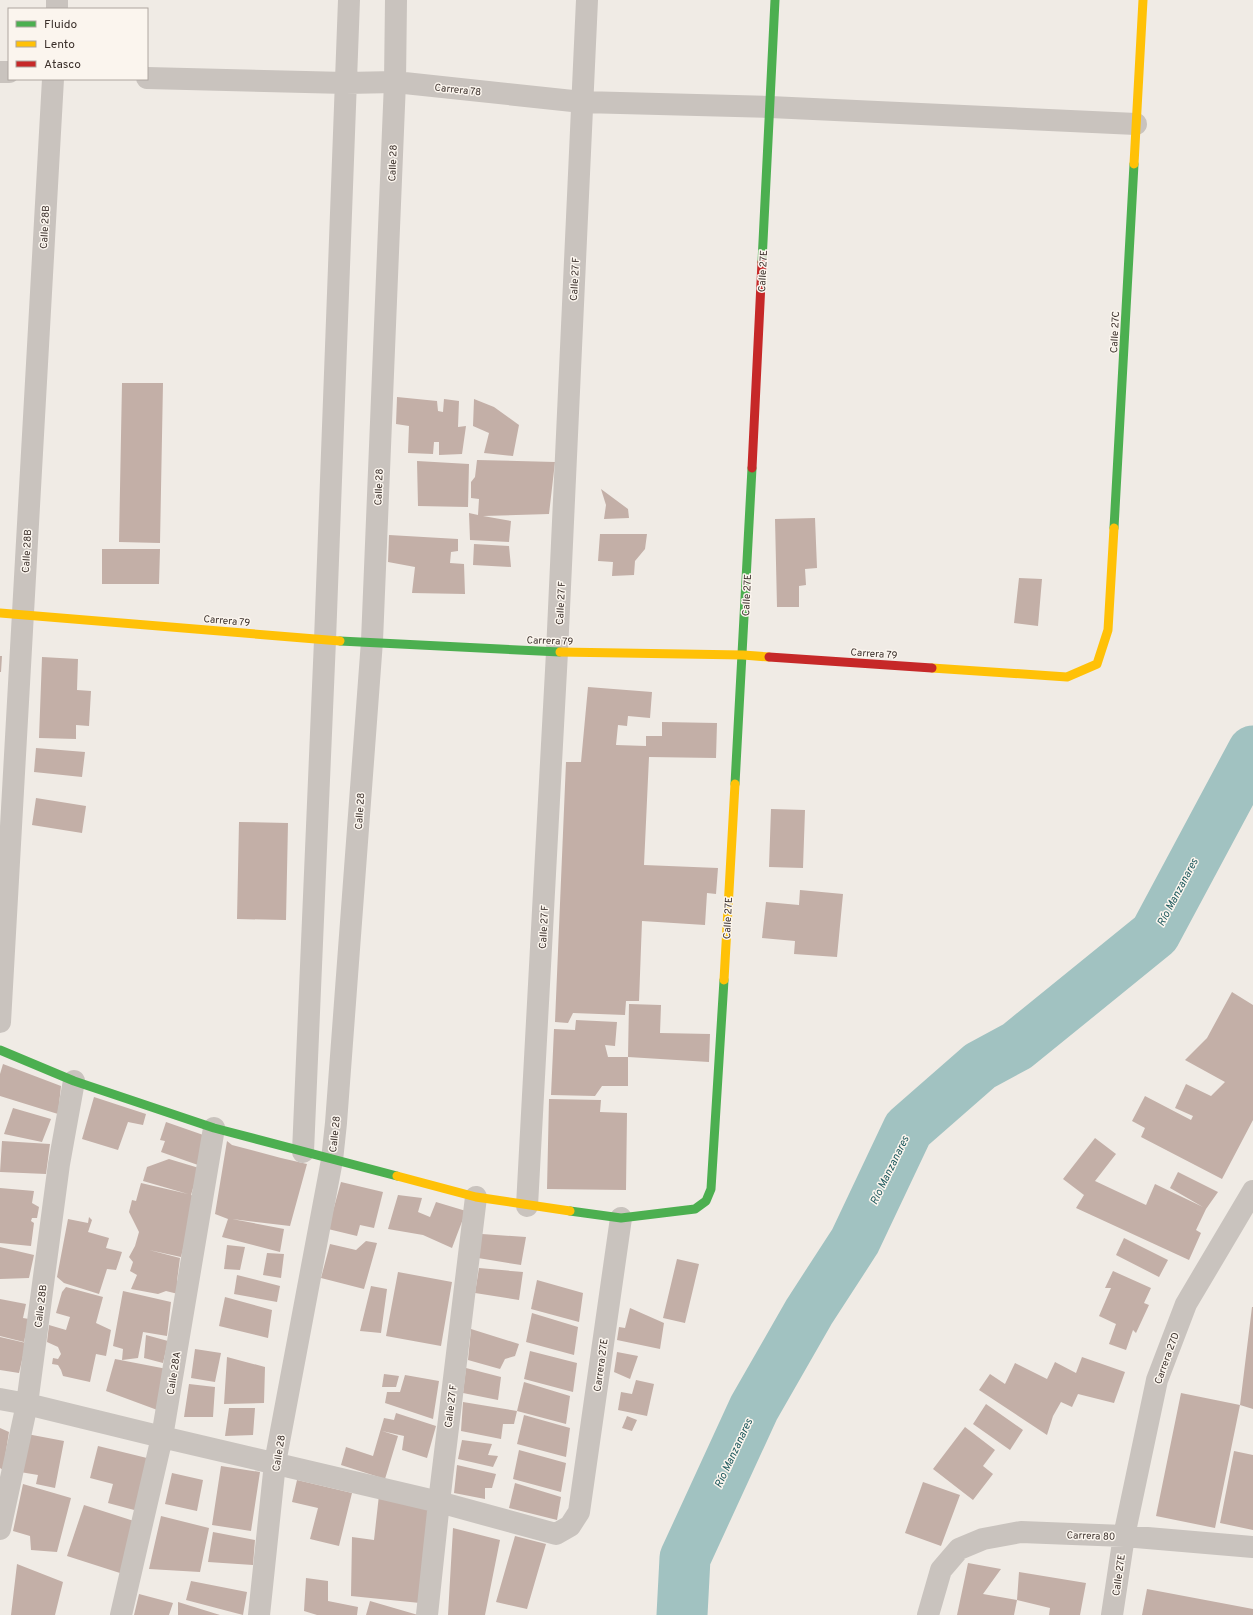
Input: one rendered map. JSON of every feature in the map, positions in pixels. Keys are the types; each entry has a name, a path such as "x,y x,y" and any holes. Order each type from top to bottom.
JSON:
{"street":[{"path":"303,1152 325,640 349,0"},
{"name":"Calle 28","path":"259,1615 275,1463 332,1160 336,1123 372,641 395,82 396,0"},
{"name":"Calle 27 F","path":"528,1206 558,652 586,0"},
{"name":"Calle 27E","path":"621,1218 695,1209 706,1201 711,1189 743,655 775,0"},
{"name":"Calle 27C","path":"1097,664 1108,630 1144,0"},
{"name":"Carrera 78","path":"148,78 346,83 395,82 582,102 770,108 1136,124"},
{"name":"Calle 28B","path":"0,1022 53,80"},
{"name":"Carrera 79","path":"0,613 325,640 372,641 558,652 743,655 1067,677 1097,664"},
{"path":"0,1050 74,1081 214,1128 332,1160 476,1197 528,1206 621,1218"},
{"name":"Calle 28B","path":"0,1529 27,1404 59,1164 74,1081"},
{"name":"Calle 28A","path":"121,1615 162,1437 214,1128"},
{"name":"Carrera 27D","path":"1124,1536 1157,1380 1186,1304 1252,1194"},
{"name":"Calle 27 F","path":"427,1615 439,1502 476,1197"},
{"name":"Carrera 27E","path":"439,1502 556,1534 570,1526 579,1512 621,1218"},
{"path":"0,1399 27,1404 439,1502"},
{"name":"Carrera 80","path":"928,1615 941,1570 959,1549 983,1539 1021,1532 1124,1536 1253,1547"},
{"name":"Calle 27E","path":"1112,1615 1124,1536"}],"building":[{"path":"122,383 163,383 160,543 119,542"},
{"path":"397,397 437,401 438,411 443,412 444,399 459,401 458,427 466,426 462,454 439,455 439,442 434,442 433,454 408,453 409,426 396,424"},
{"path":"474,399 494,407 519,425 513,456 484,453 489,433 473,426"},
{"path":"477,460 555,462 549,514 483,516 511,521 509,542 470,540 469,513 478,515 479,499 471,498 471,482 475,477"},
{"path":"417,461 469,464 468,507 418,506"},
{"path":"601,489 628,509 629,518 604,519 606,505"},
{"path":"815,518 817,568 805,569 806,585 799,586 799,607 777,607 775,519"},
{"path":"600,534 647,534 645,549 635,561 634,575 612,576 613,562 598,561"},
{"path":"389,535 458,539 458,551 451,552 450,563 464,564 465,594 412,593 415,567 388,562"},
{"path":"474,544 509,546 511,567 473,565"},
{"path":"102,549 160,549 159,584 102,584"},
{"path":"1019,578 1042,579 1038,626 1014,623"},
{"path":"0,656 2,656 1,672 0,672"},
{"path":"42,657 78,659 77,690 91,691 89,726 76,725 76,739 39,738"},
{"path":"588,687 652,692 650,718 628,716 627,726 618,725 616,745 646,746 646,736 662,736 662,722 717,723 716,758 649,757 644,865 718,868 716,894 707,893 705,925 642,921 639,1001 626,1001 625,1015 573,1013 568,1023 555,1022 566,762 581,762"},
{"path":"36,748 85,752 82,777 34,772"},
{"path":"36,798 86,806 82,833 32,825"},
{"path":"771,809 805,810 803,868 769,867"},
{"path":"239,822 288,823 286,920 237,919"},
{"path":"800,890 843,894 837,957 794,954 795,941 762,938 766,902 799,905"},
{"path":"1232,992 1253,1005 1253,1120 1222,1179 1141,1137 1145,1128 1132,1121 1145,1096 1191,1120 1193,1116 1175,1108 1186,1084 1211,1096 1225,1082 1185,1060 1207,1038"},
{"path":"629,1004 661,1005 660,1033 710,1034 709,1062 628,1057"},
{"path":"576,1020 617,1022 615,1046 605,1045 608,1057 628,1057 628,1086 602,1086 595,1096 551,1095 554,1029 575,1030"},
{"path":"3,1064 61,1086 58,1114 0,1096 0,1074"},
{"path":"94,1097 146,1114 143,1125 128,1122 118,1150 82,1139"},
{"path":"549,1099 601,1100 600,1112 627,1113 626,1190 547,1189"},
{"path":"13,1108 51,1119 42,1142 4,1134"},
{"path":"166,1122 209,1137 198,1165 161,1152 165,1141 160,1140"},
{"path":"1095,1138 1116,1154 1095,1181 1146,1205 1155,1184 1203,1207 1170,1188 1178,1172 1218,1192 1206,1209 1196,1230 1201,1233 1189,1260 1076,1208 1084,1195 1063,1179"},
{"path":"2,1141 50,1144 46,1174 0,1172"},
{"path":"227,1141 232,1145 307,1164 290,1226 232,1219 284,1229 280,1252 222,1237 228,1219 215,1214"},
{"path":"169,1159 199,1168 191,1195 196,1197 181,1257 149,1250 180,1258 177,1281 180,1283 178,1294 166,1291 158,1294 131,1289 137,1275 130,1271 133,1262 129,1257 135,1246 139,1232 129,1212 132,1200 136,1201 141,1183 188,1194 143,1181 147,1167"},
{"path":"341,1182 383,1192 374,1228 360,1225 357,1236 328,1229"},
{"path":"0,1188 34,1191 32,1203 39,1207 37,1218 32,1218 31,1221 34,1223 31,1246 0,1243"},
{"path":"398,1195 422,1198 418,1212 430,1217 436,1202 466,1211 452,1248 423,1235 388,1229"},
{"path":"89,1217 92,1220 88,1232 109,1238 106,1248 122,1252 116,1270 107,1269 99,1294 64,1283 57,1277 68,1219 88,1223"},
{"path":"482,1234 526,1237 521,1265 478,1258"},
{"path":"1124,1238 1168,1260 1159,1277 1116,1255"},
{"path":"366,1241 377,1243 364,1289 321,1278 330,1244 356,1250"},
{"path":"227,1245 245,1247 240,1270 224,1269"},
{"path":"0,1247 34,1255 29,1278 0,1279"},
{"path":"267,1253 284,1254 281,1278 263,1275"},
{"path":"677,1259 699,1264 685,1323 663,1318"},
{"path":"479,1268 523,1272 519,1300 475,1293"},
{"path":"1113,1271 1151,1288 1144,1303 1149,1305 1136,1333 1133,1330 1126,1350 1109,1344 1116,1324 1099,1316 1111,1288 1105,1288"},
{"path":"398,1272 452,1282 441,1346 386,1336"},
{"path":"237,1275 280,1286 277,1302 234,1294"},
{"path":"537,1280 583,1293 579,1322 531,1309"},
{"path":"371,1286 387,1289 381,1333 360,1331"},
{"path":"66,1287 103,1297 96,1323 111,1330 106,1356 96,1354 90,1382 63,1376 58,1365 52,1364 53,1358 58,1359 61,1354 58,1347 47,1342 49,1325 66,1330 70,1317 56,1313 62,1292"},
{"path":"123,1291 171,1302 167,1336 143,1332 138,1358 122,1360 123,1349 113,1346"},
{"path":"225,1297 272,1310 268,1338 219,1326"},
{"path":"0,1299 26,1304 23,1318 29,1319 24,1342 0,1336"},
{"path":"1253,1307 1253,1409 1240,1405"},
{"path":"630,1308 664,1323 660,1349 617,1340 619,1327 625,1328"},
{"path":"532,1313 578,1327 574,1355 526,1342"},
{"path":"471,1329 519,1344 515,1356 505,1359 500,1369 468,1360"},
{"path":"146,1335 168,1341 163,1363 144,1358"},
{"path":"0,1337 26,1343 19,1373 0,1370"},
{"path":"195,1349 221,1353 215,1382 191,1378"},
{"path":"530,1351 577,1363 573,1392 524,1379"},
{"path":"617,1352 638,1356 630,1379 614,1372"},
{"path":"227,1357 265,1367 264,1403 224,1404"},
{"path":"1082,1357 1125,1372 1114,1403 1078,1394 1072,1407 1061,1402 1053,1416 1047,1435 979,1390 990,1374 1005,1384 1015,1363 1047,1379 1055,1362 1076,1373"},
{"path":"115,1359 167,1369 160,1411 106,1391"},
{"path":"466,1368 501,1377 498,1400 463,1393"},
{"path":"384,1374 399,1376 396,1387 382,1387"},
{"path":"405,1375 439,1381 433,1419 385,1403 387,1392 400,1392"},
{"path":"636,1380 654,1384 647,1416 618,1410 621,1392 632,1394"},
{"path":"524,1382 570,1396 566,1424 517,1411"},
{"path":"189,1384 215,1387 213,1417 184,1417"},
{"path":"1181,1393 1240,1405 1215,1528 1156,1516"},
{"path":"463,1402 517,1411 514,1424 503,1424 501,1439 461,1431"},
{"path":"986,1404 1023,1430 1010,1450 973,1424"},
{"path":"229,1408 255,1408 253,1435 225,1436"},
{"path":"396,1413 436,1426 427,1458 402,1450 404,1436 382,1431 398,1436 385,1479 341,1465 346,1447 373,1456 384,1418 394,1420"},
{"path":"524,1415 570,1428 566,1457 517,1444"},
{"path":"627,1416 637,1420 632,1431 622,1428"},
{"path":"965,1427 995,1450 983,1466 993,1474 973,1500 933,1469"},
{"path":"0,1428 9,1432 3,1470 0,1468"},
{"path":"27,1434 64,1441 55,1488 36,1484 38,1475 20,1472"},
{"path":"462,1440 492,1444 488,1455 498,1456 493,1467 458,1459"},
{"path":"98,1446 151,1459 138,1511 108,1503 113,1484 90,1478"},
{"path":"519,1450 566,1463 561,1492 513,1479"},
{"path":"1234,1451 1253,1455 1253,1530 1220,1523"},
{"path":"457,1465 496,1474 492,1488 485,1488 485,1499 454,1493"},
{"path":"221,1466 260,1472 251,1531 212,1525"},
{"path":"172,1473 203,1480 197,1511 165,1504"},
{"path":"297,1480 352,1493 339,1546 310,1539 318,1508 292,1502"},
{"path":"923,1482 960,1495 941,1546 905,1533"},
{"path":"515,1483 561,1497 557,1520 509,1508"},
{"path":"23,1484 71,1498 57,1552 31,1550 30,1536 13,1531"},
{"path":"379,1495 432,1509 420,1603 351,1596 352,1537 374,1540"},
{"path":"84,1505 137,1522 120,1573 67,1556"},
{"path":"161,1516 209,1528 200,1572 149,1569"},
{"path":"453,1528 500,1540 485,1615 448,1615"},
{"path":"213,1532 255,1540 253,1565 208,1562"},
{"path":"515,1536 546,1544 527,1609 496,1602"},
{"path":"968,1563 1001,1569 983,1594 1017,1600 1014,1615 957,1615"},
{"path":"17,1564 63,1582 55,1615 11,1615"},
{"path":"1019,1572 1086,1583 1080,1615 1049,1615 1050,1608 1017,1600"},
{"path":"306,1578 328,1581 328,1601 358,1607 357,1615 317,1615 304,1611"},
{"path":"191,1581 247,1592 243,1615 186,1600"},
{"path":"1147,1589 1253,1609 1253,1615 1142,1615"},
{"path":"139,1594 173,1603 169,1615 134,1615"},
{"path":"370,1601 418,1615 366,1615"},
{"path":"178,1602 220,1615 178,1615"}],"waterway":[{"name":"Río Manzanares","path":"682,1615 685,1558 754,1408 809,1312 855,1241 908,1129 980,1066 1017,1046 1155,934 1253,751"}],"traffic: fast":[{"path":"762,262 775,0"},
{"path":"1114,528 1134,164"},
{"path":"735,784 752,468"},
{"path":"340,641 560,652"},
{"path":"570,1211 621,1218 695,1209 706,1201 711,1189 724,980"},
{"path":"0,1050 74,1081 214,1128 397,1176"}],"traffic: slow":[{"path":"1134,164 1143,0"},
{"path":"932,668 1067,677 1097,664 1108,630 1114,528"},
{"path":"0,613 340,641"},
{"path":"560,652 743,655 769,657"},
{"path":"724,980 735,784"},
{"path":"397,1176 476,1197 570,1211"}],"traffic: jam":[{"path":"752,468 762,262"},
{"path":"769,657 932,668"}]}
